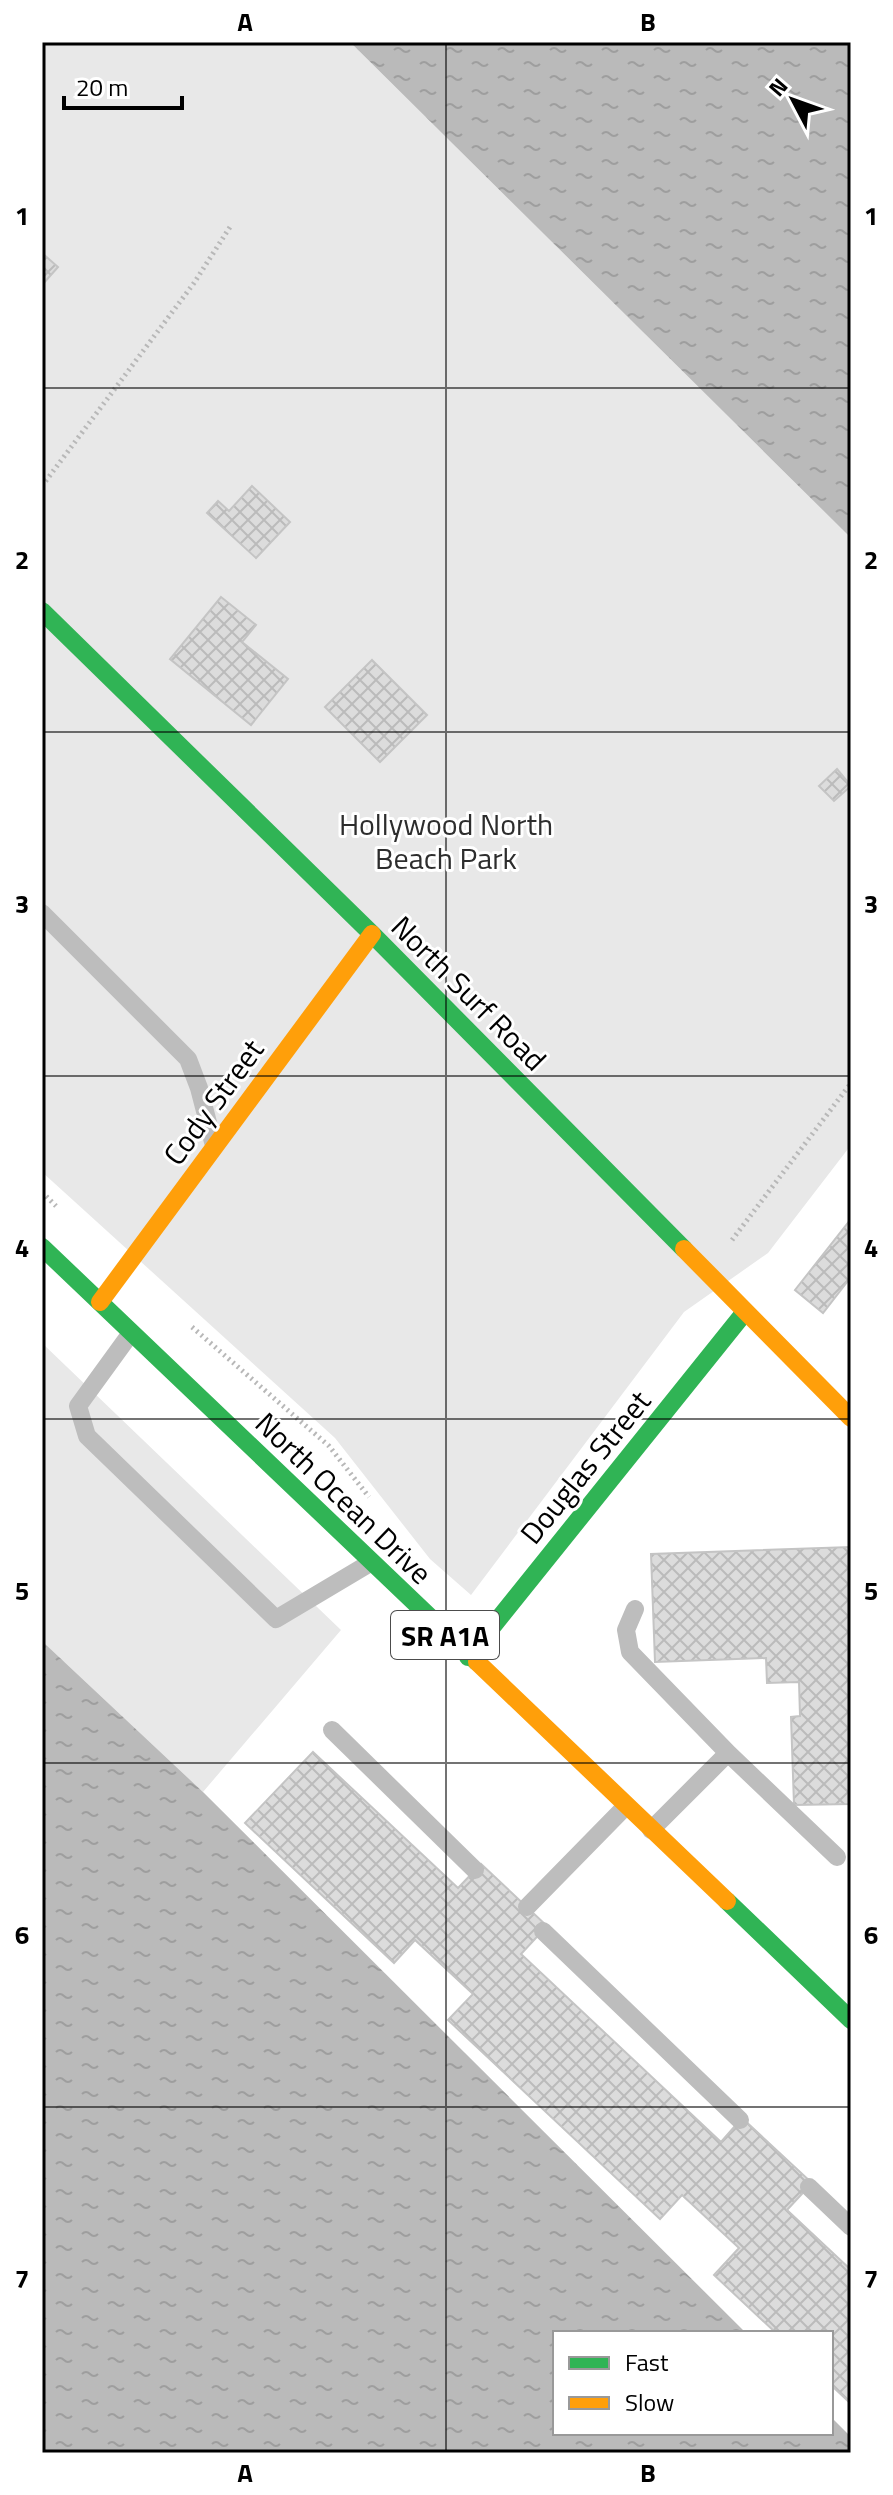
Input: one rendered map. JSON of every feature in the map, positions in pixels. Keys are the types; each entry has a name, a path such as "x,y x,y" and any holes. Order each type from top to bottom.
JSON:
{"street":[{"name":"North Surf Road","path":"42,611 372,934 851,1418"},
{"name":"Cody Street","path":"100,1302 372,934"},
{"name":"North Ocean Drive","path":"42,1247 851,2020"},
{"name":"Douglas Street","path":"468,1657 745,1312"}],"lane":[{"path":"42,913 188,1059 214,1147"},
{"path":"131,1333 78,1406 87,1436 276,1619 370,1563"},
{"path":"635,1609 626,1630 630,1652 728,1753 837,1857"},
{"path":"332,1730 475,1870"},
{"path":"651,1830 728,1753"},
{"path":"527,1907 626,1806"},
{"path":"543,1931 740,2120"},
{"path":"809,2187 851,2227"}],"path":[{"path":"42,486 194,283 230,227"},
{"path":"707,1273 851,1083"}],"green space":[{"name":"Hollywood North Beach Park","path":"42,42 350,42 851,538 851,1145 768,1253 684,1312 471,1595 430,1559 335,1438 42,1172"},
{"path":"42,1343 341,1630 203,1792 42,1641"}],"water":[{"path":"350,42 851,42 851,538"},
{"path":"42,1641 203,1792 744,2331 553,2331 553,2435 833,2435 833,2419 851,2437 851,2453 42,2453"}],"building":[{"path":"42,253 58,267 42,285"},
{"path":"252,486 290,522 256,558 207,513 218,501 229,511"},
{"path":"221,597 256,625 242,642 288,679 251,725 170,659"},
{"path":"372,660 427,715 380,762 325,707"},
{"path":"837,769 851,786 834,801 819,786"},
{"path":"851,1219 851,1277 823,1313 795,1290"},
{"path":"851,1547 851,1804 794,1805 791,1717 800,1716 799,1682 767,1683 766,1658 655,1662 651,1554"},
{"path":"313,1752 458,1888 481,1864 547,1926 521,1954 721,2142 742,2118 812,2183 787,2210 851,2270 851,2404 833,2387 833,2331 774,2331 714,2275 739,2248 682,2195 660,2219 448,2020 473,1994 415,1940 394,1963 245,1823"}],"traffic: fast":[{"path":"42,611 372,934 684,1249"},
{"path":"42,1247 477,1662"},
{"path":"468,1657 745,1312"},
{"path":"727,1901 851,2020"}],"traffic: slow":[{"path":"100,1302 372,934"},
{"path":"684,1249 851,1418"},
{"path":"477,1662 727,1901"}]}
